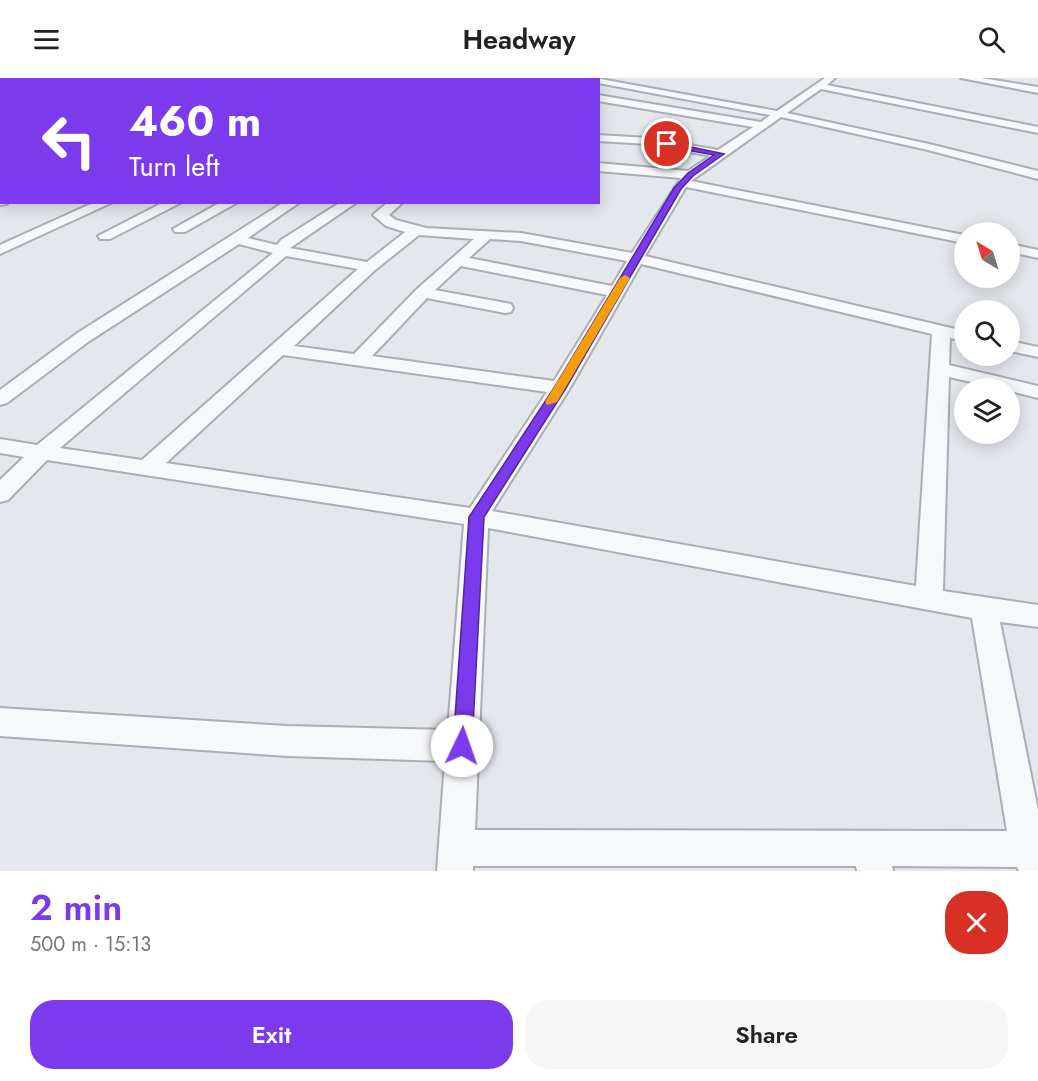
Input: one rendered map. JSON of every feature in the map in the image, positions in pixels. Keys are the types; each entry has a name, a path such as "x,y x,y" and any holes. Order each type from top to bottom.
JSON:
{"street":[{"path":"965,78 1038,90"},
{"path":"600,80 780,113 879,134 1038,175"},
{"path":"984,609 1034,856 872,860 456,859 476,517 560,388 687,179 825,82 1038,130"},
{"path":"600,98 763,125"},
{"path":"600,138 649,141 720,154"},
{"path":"600,167 687,179 954,237"},
{"path":"0,250 103,204"},
{"path":"105,236 172,204"},
{"path":"180,229 228,204"},
{"path":"0,399 82,338 234,238 291,204"},
{"path":"0,494 42,452 278,259 286,243 348,204"},
{"path":"395,204 380,215 384,219 415,231 518,237 637,258 954,334"},
{"path":"149,466 370,267 415,231"},
{"path":"358,360 423,292 488,234"},
{"path":"234,238 281,251 370,267"},
{"path":"1020,250 1038,254"},
{"path":"459,261 617,292"},
{"path":"423,292 505,308"},
{"path":"929,599 941,331"},
{"path":"1020,348 1038,352"},
{"path":"279,349 560,388"},
{"path":"940,369 1038,392"},
{"path":"0,446 149,466 476,517 984,609 1038,616"},
{"path":"0,722 287,741 462,746"}],"slow traffic":[{"path":"551,402 625,278"}],"route":[{"path":"462,746 476,517 560,388 678,188 690,175 720,154 667,144"}]}
